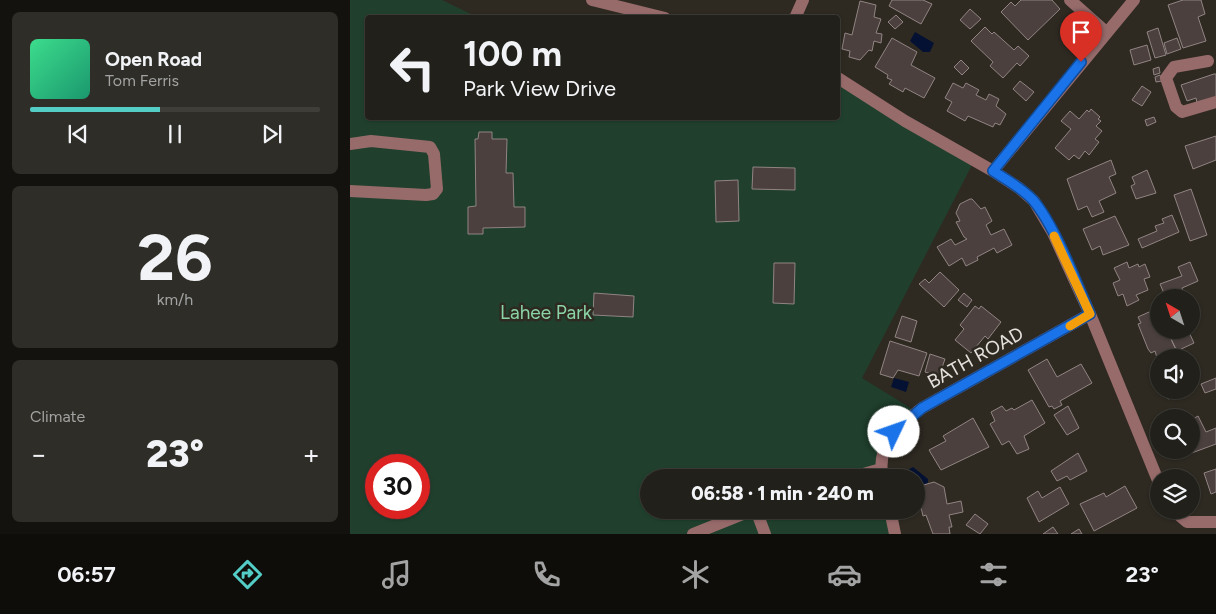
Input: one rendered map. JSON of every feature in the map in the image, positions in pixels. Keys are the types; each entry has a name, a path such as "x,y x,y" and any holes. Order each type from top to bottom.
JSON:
{"street":[{"path":"592,0 652,15"},
{"path":"797,15 803,0"},
{"path":"1070,0 1106,32"},
{"path":"993,171 1134,0"},
{"path":"1208,61 1174,67 1166,78 1176,107 1182,112 1216,102"},
{"path":"840,79 905,121 993,171 1027,194 1038,207 1090,314 1153,469"},
{"path":"350,144 371,142 430,146 434,154 437,189 433,194 426,195 350,191"},
{"name":"BATH ROAD","path":"883,469 886,442 905,420 922,408 1090,314"},
{"path":"693,534 731,519"},
{"path":"751,534 764,532 758,519"},
{"path":"892,519 895,534"},
{"path":"1184,519 1187,522 1216,522"}],"green space":[{"name":"Lahee Park","path":"350,0 442,0 473,15 365,15 365,120 840,120 840,79 974,161 862,378 917,412 895,432 885,469 640,469 640,519 893,519 896,534 350,534"}],"water":[{"path":"915,32 934,43 930,52 923,52 910,41"},
{"path":"894,378 909,382 906,392 891,387"},
{"path":"925,477 928,479 928,483 925,484"}],"building":[{"path":"892,0 923,0 932,4 921,24 889,6"},
{"path":"1021,0 1052,0 1060,9 1028,40 1001,12 1011,2 1015,6"},
{"path":"1183,0 1201,0 1205,14 1198,17 1206,41 1183,48 1168,5"},
{"path":"860,1 876,5 874,17 881,19 876,33 882,34 881,43 874,41 872,51 869,50 860,60 849,57 850,51 842,49 845,33 852,35"},
{"path":"970,9 981,19 970,29 960,20"},
{"path":"896,15 903,22 895,29 888,22"},
{"path":"985,27 992,34 994,32 1014,50 1018,46 1029,56 1020,66 1017,63 1003,78 990,66 993,62 971,41"},
{"path":"1158,28 1166,55 1155,58 1147,32"},
{"path":"892,38 917,52 911,65 935,78 924,98 905,88 903,92 889,84 892,80 887,78 888,75 875,67"},
{"path":"1177,38 1181,49 1167,54 1164,43"},
{"path":"1147,45 1151,60 1134,65 1130,50"},
{"path":"961,60 969,68 962,75 954,67"},
{"path":"1159,67 1160,73 1154,75 1153,69"},
{"path":"1216,74 1216,99 1197,103 1196,98 1187,101 1181,85"},
{"path":"1160,75 1162,81 1156,82 1155,77"},
{"path":"1020,81 1034,92 1026,101 1013,89"},
{"path":"953,83 963,88 966,83 979,90 976,95 986,100 989,94 999,99 996,106 1006,114 1000,125 995,123 993,127 968,116 965,121 947,111 952,102 945,98"},
{"path":"1142,86 1151,92 1142,106 1132,100"},
{"path":"1091,109 1100,117 1098,119 1101,121 1096,126 1102,131 1095,139 1099,142 1089,155 1085,151 1079,159 1074,155 1069,160 1055,148 1071,129 1061,121 1070,111 1079,119 1087,110 1089,112"},
{"path":"1154,117 1156,122 1147,126 1145,120"},
{"path":"479,132 492,132 492,139 507,139 506,173 513,173 514,207 525,207 525,227 483,228 483,234 468,234 468,207 476,206 475,139 478,139"},
{"path":"1216,136 1216,160 1193,169 1185,146"},
{"path":"1111,160 1116,174 1109,177 1116,193 1099,201 1104,212 1092,217 1087,206 1078,210 1067,179"},
{"path":"753,167 795,168 795,190 752,189"},
{"path":"1147,170 1156,193 1136,199 1131,186 1135,184 1132,177"},
{"path":"738,180 739,221 716,222 715,181"},
{"path":"1191,189 1207,235 1190,241 1174,195"},
{"path":"970,199 981,209 985,207 992,221 986,225 991,235 1004,229 1012,245 997,253 994,248 977,257 978,260 966,266 962,258 949,266 937,247 951,239 955,245 967,239 956,222 960,221 956,213 960,204"},
{"path":"1172,215 1179,232 1142,248 1138,239 1157,231 1155,226 1164,223 1162,219"},
{"path":"1115,216 1129,245 1103,255 1100,246 1092,250 1083,229"},
{"path":"1127,262 1129,268 1138,264 1139,267 1145,264 1150,277 1144,279 1148,290 1136,295 1139,300 1127,306 1123,294 1118,296 1113,283 1120,280 1114,268"},
{"path":"1190,262 1198,281 1182,289 1162,289 1160,284 1182,276 1178,267"},
{"path":"774,263 795,263 794,304 773,303"},
{"path":"940,272 959,290 944,307 919,284 925,279 929,283"},
{"path":"594,293 634,296 633,317 593,315"},
{"path":"964,293 972,300 967,307 958,300"},
{"path":"975,306 979,309 981,306 1001,322 988,339 985,336 971,353 955,340 964,329 960,325"},
{"path":"1149,312 1150,339 1171,339 1176,349 1150,349 1150,352 1138,324 1141,323 1138,317"},
{"path":"902,316 917,321 911,342 895,337"},
{"path":"1171,339 1192,339 1194,343 1181,349 1176,349"},
{"path":"890,341 927,353 919,376 898,370 893,378 880,374"},
{"path":"930,354 945,359 939,376 925,372"},
{"path":"1047,359 1057,377 1081,364 1092,383 1060,401 1062,405 1054,409 1052,406 1049,407 1028,370"},
{"path":"1216,378 1216,389 1205,393 1201,384"},
{"path":"1032,400 1045,423 1024,436 1029,449 1017,454 1009,441 1002,445 990,424 995,421 991,412 1002,406 1006,411 1012,408 1014,410"},
{"path":"1068,406 1079,428 1067,435 1054,415"},
{"path":"973,418 989,447 941,470 929,450 946,441 943,436"},
{"path":"1200,420 1206,432 1216,428 1216,444 1200,450"},
{"path":"1078,453 1087,471 1070,480 1067,476 1057,481 1051,471"},
{"path":"1216,469 1216,492 1211,494 1204,473"},
{"path":"934,482 944,487 947,504 961,501 963,512 949,515 952,527 949,527 950,534 933,534 925,515 925,485"},
{"path":"1125,486 1137,508 1094,531 1080,504 1104,493 1106,497"},
{"path":"1060,487 1069,504 1039,522 1027,498 1038,491 1042,498"},
{"path":"975,514 988,524 980,534 966,525"},
{"path":"1053,527 1058,534 1043,534"},
{"path":"1079,529 1082,534 1071,534"}],"slow traffic":[{"path":"1054,236 1090,314 1070,326"}],"route":[{"path":"894,432 905,420 922,408 1090,314 1052,233 1034,201 1019,188 993,171 1081,62"}]}
